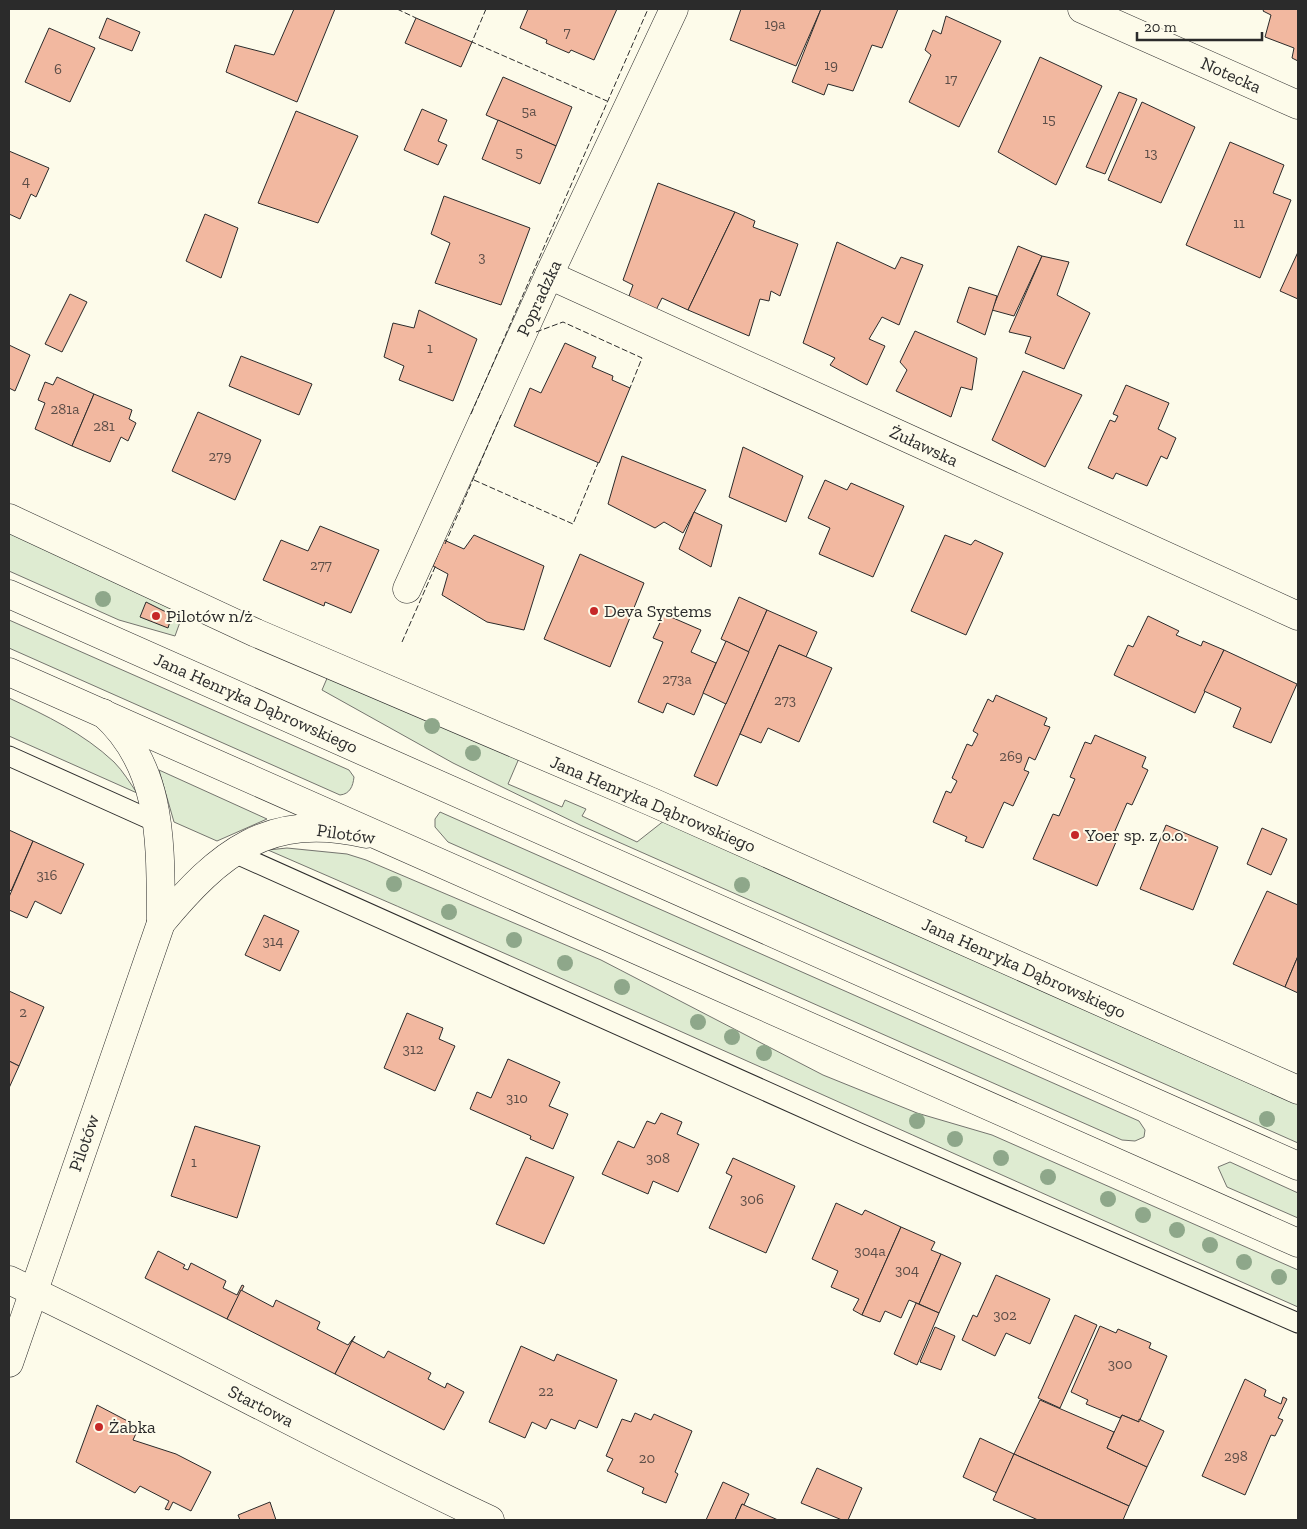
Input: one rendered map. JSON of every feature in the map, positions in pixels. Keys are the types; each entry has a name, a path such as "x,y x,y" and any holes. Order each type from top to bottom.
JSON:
{"street":[{"name":"Popradzka","path":"407,589 549,275 674,9"},
{"name":"Notecka","path":"1082,9 1298,105"},
{"name":"Żuławska","path":"549,275 1298,616"},
{"name":"Jana Henryka Dąbrowskiego","path":"9,518 256,633 661,806 1298,1090"},
{"name":"Jana Henryka Dąbrowskiego","path":"9,594 1298,1166"},
{"path":"9,672 1298,1244"},
{"name":"Pilotów","path":"103,713 124,735 150,788 158,822 161,923"},
{"name":"Pilotów","path":"9,1363 20,1286 161,923 191,888 232,852 262,836 295,830 348,831 385,840"},
{"name":"Startowa","path":"20,1286 114,1330 422,1488 490,1520"}],"lane":[{"path":"9,756 158,822"},
{"path":"232,852 857,1132 1298,1323"}],"green space":[{"path":"9,531 184,611 175,636 119,620 9,571"},
{"path":"9,620 349,770 354,777 352,786 349,791 340,795 9,648"},
{"path":"328,676 520,756 508,784 562,807 565,800 586,809 582,816 637,842 665,820 1298,1101 1298,1143 580,825 453,763 322,690"},
{"path":"9,698 51,719 90,742 117,766 137,793 9,736"},
{"path":"159,770 267,819 217,841 174,822"},
{"path":"440,812 1139,1121 1145,1130 1144,1137 1135,1141 1122,1140 448,842 435,827 435,819"},
{"path":"287,848 347,854 366,860 601,960 823,1075 917,1113 992,1135 1298,1270 1298,1307 655,1020 268,850"},
{"path":"1230,1162 1298,1193 1298,1218 1227,1187 1218,1167"}],"building":[{"path":"294,9 335,9 297,102 226,72 235,45 274,55"},
{"path":"528,9 617,9 594,60 571,50 569,53 546,43 547,40 520,28"},
{"path":"741,9 821,9 796,66 730,40"},
{"path":"821,9 898,9 882,48 872,45 853,91 828,84 824,95 792,82"},
{"path":"1264,9 1298,9 1298,61 1292,58 1294,48 1265,37 1271,15 1263,11"},
{"path":"946,16 1001,41 959,127 909,102 931,55 925,50 933,30 941,34"},
{"path":"107,18 140,32 132,51 99,38"},
{"path":"416,18 472,42 461,67 405,43"},
{"path":"49,28 95,48 70,102 25,82"},
{"path":"1040,57 1102,86 1056,185 998,152"},
{"path":"503,77 572,107 556,146 486,115"},
{"path":"1119,92 1137,99 1105,174 1086,167"},
{"path":"1142,102 1195,127 1161,203 1108,180"},
{"path":"422,109 447,120 438,141 447,145 438,165 404,150"},
{"path":"296,111 358,136 318,223 258,203"},
{"path":"498,120 556,146 540,184 482,159"},
{"path":"1230,142 1284,165 1273,193 1291,200 1260,278 1186,245"},
{"path":"9,151 49,168 36,197 31,194 20,219 9,214"},
{"path":"658,183 735,212 688,310 662,298 655,312 629,296 633,285 623,280"},
{"path":"444,196 530,228 501,305 435,283 450,243 431,234"},
{"path":"735,212 755,221 753,227 798,244 780,296 771,291 769,301 760,299 749,336 688,310"},
{"path":"205,214 238,228 221,278 186,261"},
{"path":"837,242 895,269 901,257 923,265 899,325 882,317 869,339 885,346 867,385 830,365 835,358 803,343"},
{"path":"1018,246 1042,256 1014,316 992,310"},
{"path":"1298,252 1298,299 1280,291"},
{"path":"1042,256 1069,262 1057,295 1090,313 1064,369 1025,353 1031,337 1009,332"},
{"path":"969,287 997,296 985,335 957,322"},
{"path":"70,294 87,302 62,352 45,344"},
{"path":"419,310 477,339 453,401 399,380 404,366 384,357 393,323 414,328"},
{"path":"915,331 977,358 972,390 961,387 951,417 896,391 907,370 900,362"},
{"path":"565,343 596,357 592,367 613,376 612,380 630,388 599,463 514,426 530,388 541,393"},
{"path":"9,345 30,355 15,391 9,388"},
{"path":"241,356 312,384 299,415 229,386"},
{"path":"1023,371 1082,395 1045,467 992,440"},
{"path":"57,377 94,394 72,446 35,429 45,403 38,400 45,382 53,385"},
{"path":"1126,385 1169,403 1158,429 1176,438 1167,459 1161,456 1147,486 1116,473 1113,479 1088,468 1110,420 1115,422 1118,416 1113,414"},
{"path":"94,394 132,410 129,419 136,423 128,441 121,437 110,462 72,446"},
{"path":"198,412 261,440 235,500 172,471"},
{"path":"743,447 803,476 786,522 729,497"},
{"path":"622,456 706,490 683,533 664,522 655,528 608,504"},
{"path":"825,480 847,490 851,483 904,506 873,577 819,554 830,528 808,518"},
{"path":"694,512 722,525 711,567 679,549"},
{"path":"320,526 379,550 351,613 325,602 324,606 263,580 281,540 308,551"},
{"path":"474,535 544,566 524,630 487,622 442,595 448,574 433,566 444,540 464,549"},
{"path":"945,535 971,545 975,540 1003,553 966,635 911,611"},
{"name":"Deva Systems","path":"580,554 644,583 610,667 544,639"},
{"path":"739,597 767,610 749,652 721,639"},
{"name":"Pilotów n/ż","path":"146,602 172,615 168,628 140,617"},
{"path":"767,610 817,632 806,657 779,645 717,786 694,776"},
{"path":"664,614 701,630 691,652 716,663 694,715 667,703 663,713 638,702 663,642 653,638"},
{"path":"1148,616 1179,631 1176,635 1201,646 1203,641 1224,650 1195,713 1114,675 1128,645 1133,647"},
{"path":"726,641 749,652 726,704 703,693"},
{"path":"779,645 832,668 799,742 768,728 761,743 740,734"},
{"path":"1224,650 1297,684 1271,743 1233,727 1241,708 1204,691"},
{"path":"996,695 1047,718 1044,725 1050,727 1035,760 1029,757 1024,770 1029,772 1013,806 1004,802 983,848 965,841 967,837 933,822 946,791 951,793 957,781 952,778 967,744 972,746 978,734 973,731 988,699 993,702"},
{"path":"1095,735 1146,757 1142,767 1148,770 1132,805 1127,803 1111,840 1116,842 1097,886 1033,859 1053,814 1059,816 1075,779 1070,777 1085,742 1091,744"},
{"path":"1166,825 1218,847 1193,910 1140,889"},
{"path":"1262,828 1287,839 1271,875 1247,864"},
{"path":"9,830 33,841 11,891 9,889"},
{"path":"33,841 84,864 61,914 35,901 27,918 9,910 9,897"},
{"path":"1267,891 1298,905 1298,956 1285,987 1233,964"},
{"path":"264,915 299,931 280,971 245,955"},
{"path":"1298,956 1298,993 1285,987"},
{"path":"9,991 44,1007 19,1066 9,1061"},
{"path":"407,1013 443,1028 439,1039 455,1046 435,1091 384,1068"},
{"path":"508,1059 560,1082 549,1106 568,1114 553,1149 530,1139 531,1136 470,1109 477,1092 491,1098"},
{"path":"9,1061 19,1066 9,1088"},
{"path":"661,1113 682,1122 677,1134 699,1144 678,1192 653,1181 648,1194 602,1174 618,1141 634,1148 647,1121 655,1124"},
{"path":"195,1126 260,1146 237,1218 171,1196"},
{"path":"526,1157 574,1177 544,1244 496,1224"},
{"path":"733,1158 795,1186 766,1253 709,1228 732,1176 726,1173"},
{"path":"836,1203 862,1215 865,1210 901,1227 862,1315 853,1310 859,1299 831,1287 838,1271 812,1259"},
{"path":"901,1227 935,1242 931,1250 941,1254 919,1304 909,1300 901,1318 885,1311 880,1322 862,1315"},
{"path":"158,1251 185,1265 183,1268 188,1270 191,1263 226,1281 223,1288 237,1295 242,1285 244,1286 227,1319 145,1278"},
{"path":"941,1254 961,1263 939,1313 919,1304"},
{"path":"996,1275 1050,1299 1030,1344 1006,1333 995,1356 962,1340 973,1315 977,1317"},
{"path":"241,1290 273,1307 276,1300 320,1322 317,1329 348,1345 355,1336 335,1374 227,1319"},
{"path":"916,1303 939,1313 917,1365 894,1354"},
{"path":"1075,1315 1097,1325 1060,1408 1038,1398"},
{"path":"1100,1326 1116,1333 1118,1329 1151,1343 1149,1348 1167,1356 1139,1422 1122,1415 1120,1418 1086,1404 1088,1400 1071,1392"},
{"path":"935,1327 955,1336 941,1370 920,1362"},
{"path":"352,1341 384,1358 388,1351 431,1373 428,1379 445,1388 447,1383 464,1392 444,1430 335,1374"},
{"path":"521,1346 554,1361 557,1354 617,1380 597,1428 579,1420 575,1429 551,1419 546,1429 532,1422 525,1438 489,1422"},
{"path":"1245,1379 1266,1390 1264,1396 1281,1404 1283,1397 1287,1399 1278,1418 1283,1420 1275,1436 1271,1435 1245,1495 1202,1476"},
{"path":"1040,1400 1114,1432 1107,1448 1147,1467 1129,1506 1014,1454"},
{"path":"97,1405 139,1427 133,1440 176,1454 211,1472 191,1511 173,1502 169,1510 165,1509 169,1501 140,1486 135,1493 76,1462"},
{"path":"635,1413 651,1420 654,1414 692,1431 675,1472 678,1474 666,1503 642,1493 644,1488 607,1471 613,1459 606,1456 622,1419 631,1422"},
{"path":"1122,1415 1139,1422 1139,1419 1164,1431 1147,1467 1107,1448"},
{"path":"980,1438 1014,1454 997,1493 963,1477"},
{"path":"1014,1454 1129,1506 1123,1520 1038,1520 993,1500"},
{"path":"817,1468 862,1488 848,1520 842,1520 801,1503"},
{"path":"723,1482 749,1494 735,1520 706,1520"},
{"path":"270,1502 276,1520 240,1520 238,1515"},
{"path":"742,1504 744,1505 778,1520 735,1520"}],"fence":[{"path":"397,9 416,18"},
{"path":"486,9 472,42 607,101"},
{"path":"471,414 648,9"},
{"path":"536,332 563,322 642,358 630,388"},
{"path":"445,544 501,415"},
{"path":"474,480 573,524 598,463"},
{"path":"402,642 436,565"}],"place":[{"name":"Deva Systems","path":"594,611"},
{"name":"Pilotów n/ż","path":"156,616"},
{"name":"Yoer sp. z o.o.","path":"1075,835"},
{"name":"Żabka","path":"99,1427"}]}
